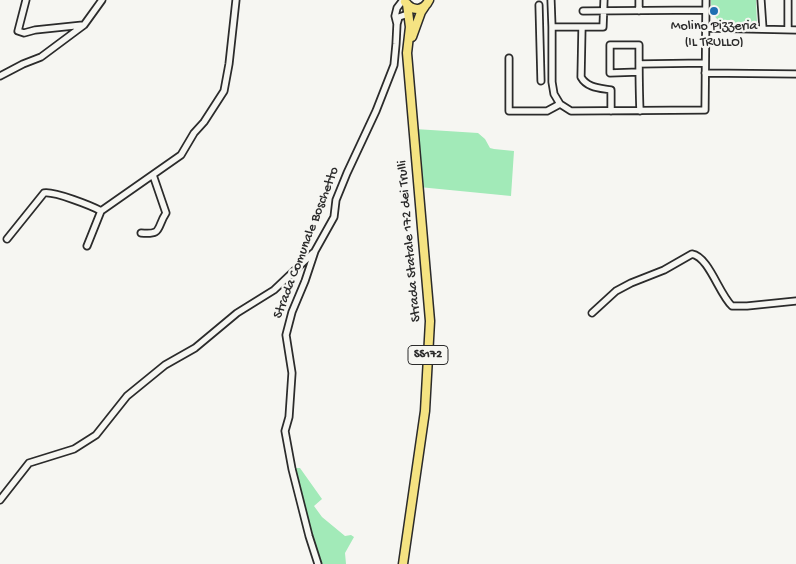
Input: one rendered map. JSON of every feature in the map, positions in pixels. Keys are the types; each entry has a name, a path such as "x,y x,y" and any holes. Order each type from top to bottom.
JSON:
{"main road":[{"path":"404,1 409,7 416,9"},
{"name":"Strada Statale 172 dei Trulli","path":"403,564 425,411 430,321 407,53 410,27 404,1"},
{"path":"408,14 427,3"},
{"path":"407,53 421,12 427,3"}],"street":[{"path":"26,0 18,31 24,32 84,25"},
{"path":"0,76 41,57 84,25 102,0"},
{"path":"87,246 101,211 181,156 190,139 204,122 224,91 236,0"},
{"path":"551,0 552,82 554,94 560,104 571,111 705,110 706,0"},
{"path":"552,28 603,27 604,0"},
{"path":"639,0 639,11"},
{"path":"762,0 763,29"},
{"path":"788,0 788,29"},
{"name":"Strada Comunale Boschetto","path":"318,564 294,478 285,431 289,417 292,373 286,336 292,312 305,281 314,251 334,217 336,200 376,111 394,64 397,24 395,16 397,8 404,1"},
{"path":"540,5 541,80"},
{"path":"583,11 706,10"},
{"path":"397,24 399,17 408,14"},
{"path":"582,27 581,77 584,83 591,86 612,90 611,111"},
{"path":"706,28 796,30"},
{"path":"639,72 610,72 610,45 639,45 640,111"},
{"path":"509,58 509,111 547,111 560,104"},
{"path":"540,61 552,61"},
{"path":"639,64 706,63"},
{"path":"705,73 796,74"},
{"path":"141,233 155,233 159,229 166,213 153,175"},
{"path":"8,239 44,193 49,192 101,211"},
{"path":"0,500 29,463 74,449 96,435 127,396 165,365 195,348 237,313 274,290 314,251"},
{"path":"592,313 616,290 664,270 692,254 696,254 709,269 722,293 732,306 796,301"}],"green space":[{"path":"711,0 756,0 757,24 724,23 720,21 713,14"},
{"path":"415,129 478,133 485,139 490,148 514,151 511,196 419,187"},
{"path":"293,468 300,468 322,499 314,506 322,517 345,536 351,535 354,537 345,553 346,564 320,564"}],"place":[{"name":"Molino Pizzeria (IL TRULLO)","path":"714,11"}]}
